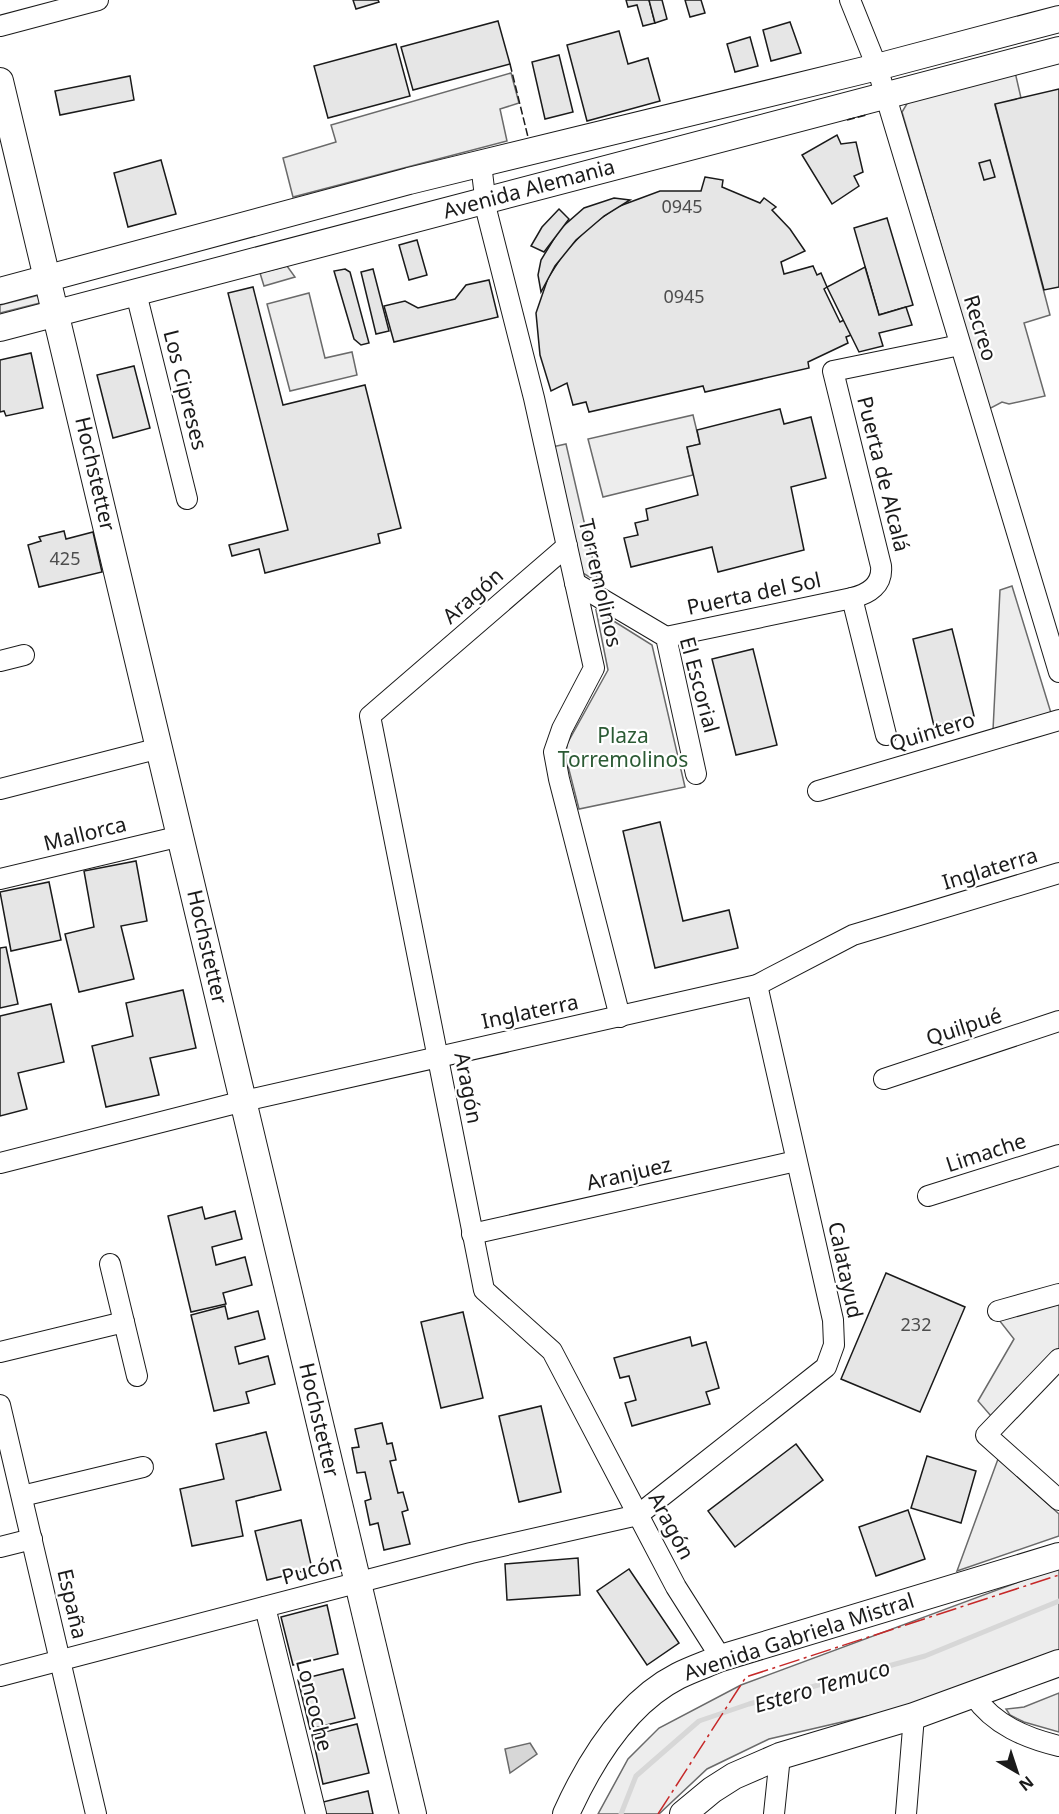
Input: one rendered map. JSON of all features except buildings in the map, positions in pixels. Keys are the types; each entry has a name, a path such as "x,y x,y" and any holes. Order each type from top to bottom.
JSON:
{"main road":[{"name":"Avenida Alemania","path":"0,291 481,164 877,67 1059,19"},
{"name":"Avenida Alemania","path":"0,328 1059,50"},
{"name":"Hochstetter","path":"0,81 413,1814"},
{"name":"Avenida Gabriela Mistral","path":"566,1814 599,1752 640,1702 677,1676 721,1658 1059,1556"},
{"path":"683,1814 712,1790 734,1776 780,1756 974,1696 1059,1663"}],"street":[{"path":"0,26 98,0"},
{"name":"Recreo","path":"850,0 877,67 1059,672"},
{"name":"Torremolinos","path":"481,164 594,668 562,729 555,752 559,778 620,1017"},
{"name":"Los Cipreses","path":"136,293 187,499"},
{"name":"Puerta de Alcalá","path":"852,598 866,595 876,586 882,576 833,371 960,345"},
{"name":"Aragón","path":"567,546 370,716 484,1290 552,1351 676,1587 721,1658"},
{"name":"El Escorial","path":"575,583 666,638 696,774"},
{"path":"852,598 886,735"},
{"name":"Puerta del Sol","path":"666,638 852,598"},
{"path":"0,661 24,655"},
{"name":"Quintero","path":"818,791 1059,720"},
{"path":"0,789 160,748"},
{"name":"Mallorca","path":"0,879 181,836"},
{"name":"Inglaterra","path":"0,1163 244,1101 757,985 853,936 1059,873"},
{"name":"Calatayud","path":"638,1515 826,1367 834,1345 833,1320 757,985"},
{"name":"Quilpué","path":"884,1078 1059,1021"},
{"name":"Limache","path":"928,1196 1059,1155"},
{"name":"Aranjuez","path":"472,1234 796,1161"},
{"path":"110,1264 137,1376"},
{"path":"998,1311 1059,1294"},
{"path":"0,1352 124,1322"},
{"path":"1059,1359 986,1435 1059,1500"},
{"name":"España","path":"0,1405 96,1814"},
{"path":"22,1496 143,1467"},
{"name":"Pucón","path":"0,1676 471,1553 638,1515"},
{"path":"0,1547 32,1539"},
{"name":"Loncoche","path":"264,1607 316,1814"},
{"path":"974,1696 983,1708 1006,1727 1059,1746"},
{"path":"906,1814 914,1716"},
{"path":"774,1814 780,1756"}],"shaded area":[{"path":"1015,72 1021,98 995,105 1050,315 1024,323 1045,396 1009,404 1002,402 989,409 902,112 908,102"},
{"path":"511,73 519,103 500,109 507,141 293,197 283,158 336,142 331,125"},
{"path":"287,266 295,277 264,286 260,273"},
{"path":"309,293 325,358 352,352 357,375 290,391 267,304"},
{"path":"39,295 40,303 0,313 0,305"},
{"path":"693,415 700,444 687,447 693,475 603,497 588,439"},
{"path":"566,444 598,582 581,572 552,447"},
{"path":"1012,586 1051,713 993,730 1000,590"},
{"name":"Plaza Torremolinos","path":"596,610 652,645 685,787 579,809 566,758 567,744 608,670"},
{"path":"1059,1304 1059,1349 991,1416 978,1401 1014,1339 999,1320"},
{"path":"998,1459 1059,1514 1059,1536 957,1571"},
{"path":"1059,1567 1059,1654 915,1705 769,1739 707,1769 659,1814 598,1814 628,1759 659,1728 741,1685"},
{"path":"1059,1693 1059,1732 1024,1722 1010,1715 1006,1709 1024,1707"},
{"path":"530,1743 537,1754 510,1773 505,1749"}],"waterway":[{"name":"Estero Temuco","path":"621,1814 636,1776 699,1721 749,1704 925,1656 1059,1601"}],"fence":[{"path":"510,64 528,137"},
{"path":"847,120 866,115"}],"power":[{"path":"658,1814 746,1677 1059,1575"}]}
